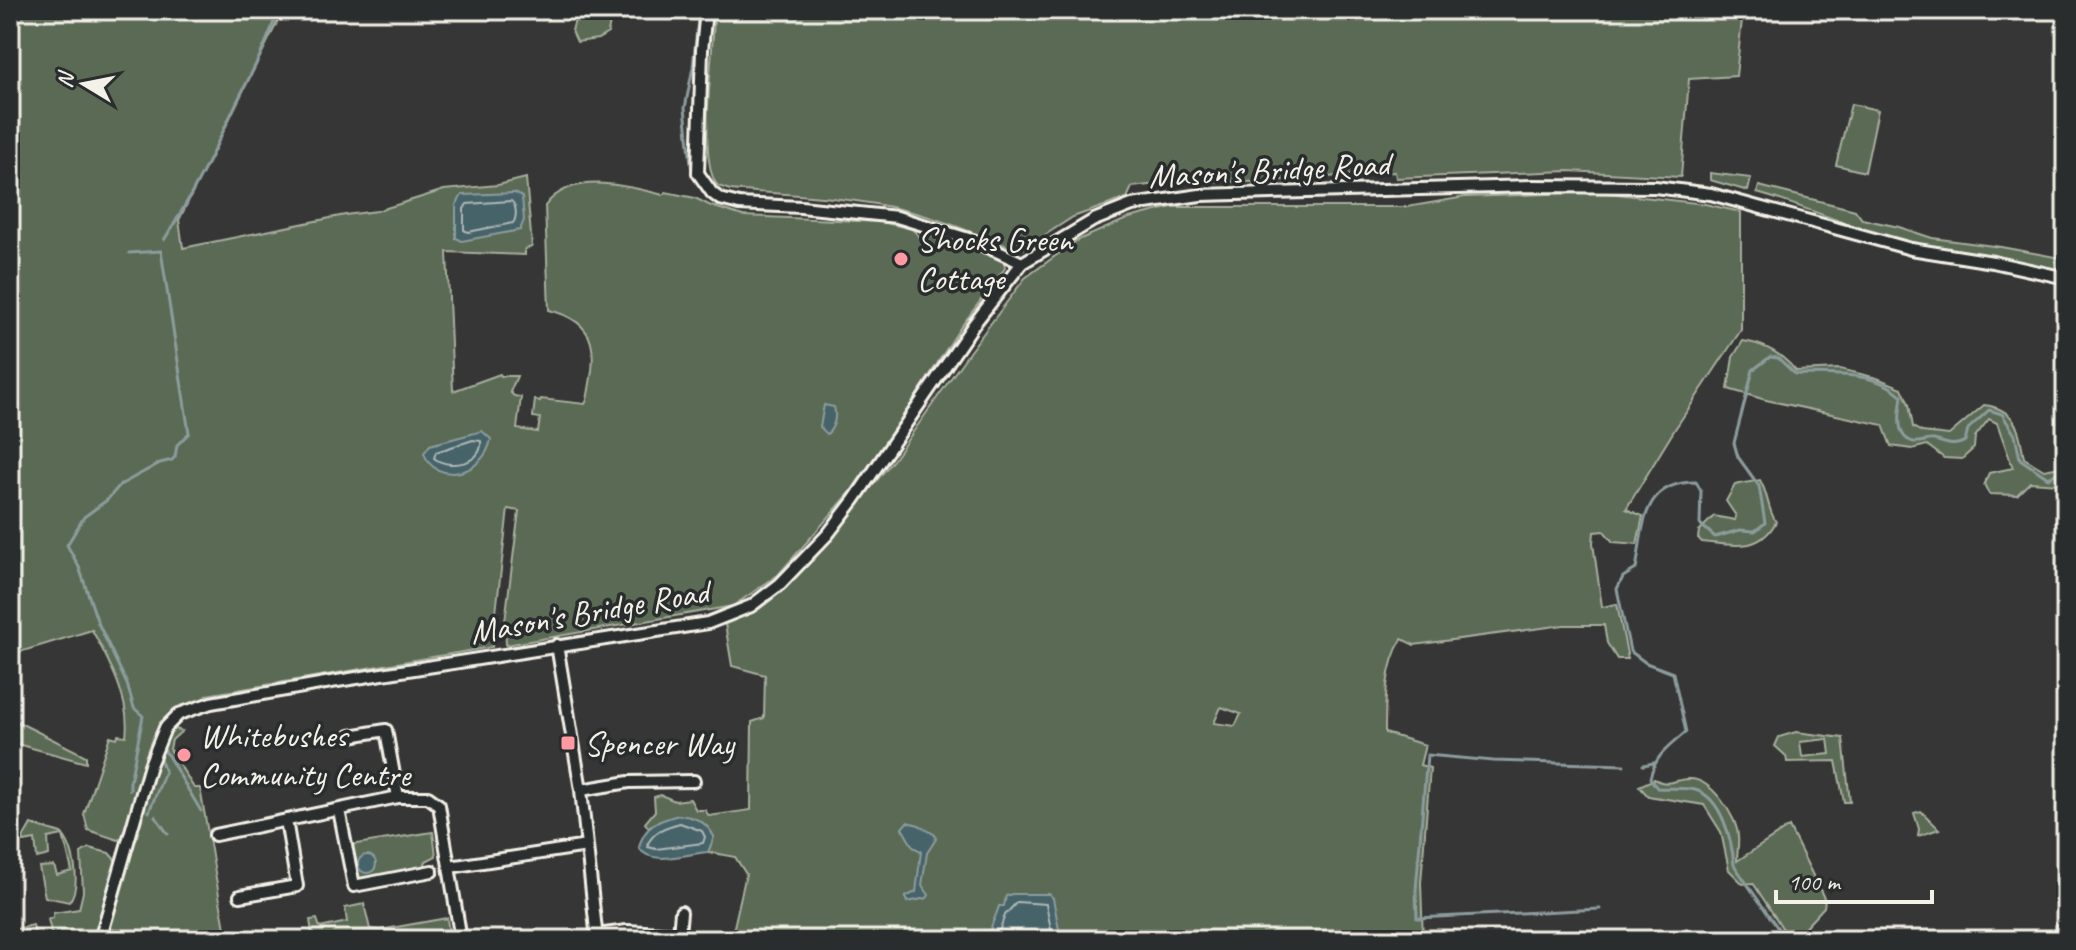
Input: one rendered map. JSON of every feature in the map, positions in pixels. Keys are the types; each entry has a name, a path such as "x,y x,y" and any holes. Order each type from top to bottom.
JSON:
{"street":[{"path":"706,10 698,173 712,193 720,199 739,204 897,217 975,241 1022,263"},
{"name":"Mason's Bridge Road","path":"100,940 150,765 165,728 179,714 211,703 723,619 751,606 780,584 828,534 972,327 1022,263 1094,220 1132,205 1200,195 1611,185 1711,194 1911,249 2066,278"},
{"path":"557,645 581,790 597,937 627,931 679,934 681,912"},
{"path":"350,736 386,730 398,797"},
{"path":"581,790 629,782 694,781"},
{"path":"215,835 398,797 428,797 439,805 461,940"},
{"path":"339,810 354,886 432,871"},
{"path":"240,896 297,886 286,820"},
{"path":"450,867 587,846"}],"green space":[{"path":"10,10 281,10 179,220 183,248 377,211 444,190 498,185 526,178 532,247 525,249 525,255 447,252 453,391 500,374 517,376 510,392 521,397 517,429 538,432 540,418 533,417 535,400 585,404 587,400 593,356 587,333 566,316 549,310 545,206 569,188 600,184 663,195 666,192 695,198 743,216 882,222 912,229 920,237 929,234 1004,261 1005,268 960,328 849,494 778,575 733,606 506,645 505,621 519,511 508,509 492,647 207,695 179,708 161,724 153,737 126,834 118,840 88,830 84,814 110,736 126,736 127,722 117,681 92,630 10,655","holes":["456,205 524,220 456,238"]},
{"path":"612,10 608,33 598,39 577,42 572,31 577,12"},
{"path":"714,10 1743,10 1736,76 1689,79 1681,177 1568,171 1396,178 1395,172 1258,182 1184,181 1132,187 1127,198 1073,217 1023,249 1015,249 932,218 883,205 730,190 718,186 708,154 707,130"},
{"path":"1851,104 1878,110 1865,172 1836,165"},
{"path":"1710,173 1751,178 1748,191 1710,180"},
{"path":"1759,186 1855,210 1862,219 1932,238 2066,259 2066,271 1885,236 1757,193"},
{"path":"1599,192 1705,204 1741,212 1741,330 1626,509 1643,516 1637,544 1613,542 1604,531 1594,532 1602,607 1617,604 1628,659 1617,659 1607,643 1604,625 1564,625 1414,645 1402,639 1396,649 1387,684 1385,733 1425,745 1420,765 1430,768 1421,883 1423,940 731,940 746,874 735,857 708,852 714,837 701,822 676,817 648,827 645,823 655,811 654,797 661,795 675,801 690,799 696,810 705,810 709,816 751,810 752,722 764,718 765,675 732,666 725,624 758,610 781,592 819,553 894,459 1025,278 1076,241 1129,218 1172,207 1407,207 1465,197","holes":["1221,707 1241,714 1235,726 1214,723"]},
{"path":"1743,341 1773,351 1796,371 1840,369 1902,388 1913,427 1922,432 1949,435 1984,405 1995,407 2014,422 2024,458 2044,470 2066,466 2066,481 2059,484 2030,482 2017,495 1989,494 1984,484 1989,473 2013,468 1997,423 1989,419 1975,437 1974,448 1962,459 1944,458 1927,445 1912,449 1891,446 1883,425 1728,389 1733,357"},
{"path":"1760,480 1776,522 1762,539 1744,545 1702,542 1698,538 1699,531 1714,516 1735,520 1736,516 1726,501 1735,485"},
{"path":"10,718 86,756 86,763 10,742"},
{"path":"172,728 182,731 172,740 170,749 194,788 200,788 227,940 105,940 153,770"},
{"path":"1796,732 1843,738 1850,802 1844,802 1836,761 1787,762 1786,756 1775,746 1779,737","holes":["1828,739 1830,754 1802,757 1800,742"]},
{"path":"1654,779 1669,783 1691,779 1715,792 1737,828 1737,861 1789,827 1825,900 1824,907 1800,933 1803,940 1790,940 1753,883 1743,884 1729,870 1721,832 1704,805 1648,796 1639,786"},
{"path":"1921,811 1939,829 1918,836 1914,813"},
{"path":"31,824 63,835 48,838 49,855 37,858 35,840 24,842"},
{"path":"433,832 436,856 426,861 423,870 357,878 350,845"},
{"path":"63,836 70,847 76,877 69,902 45,897 39,867 54,866 57,875 72,871"},
{"path":"89,848 109,853 116,861 95,940 53,940 48,919 53,918 53,913 79,909 83,892 81,853"},
{"path":"364,904 370,929 380,930 447,918 450,940 308,940 313,939 310,920 317,919 320,928 347,922 345,908"},
{"path":"33,925 36,937 10,940 12,930"}],"water":[{"path":"515,193 522,197 524,220 520,230 462,241 456,238 456,205 462,195"},
{"path":"824,405 834,407 835,411 833,425 827,434 820,427"},
{"path":"482,431 491,439 487,452 470,468 448,473 438,470 424,453 430,445"},
{"path":"679,815 696,819 708,828 714,837 708,852 661,858 645,854 639,848 648,829"},
{"path":"907,822 919,825 935,835 936,839 927,853 922,885 929,895 907,902 905,897 916,892 921,851 913,847 902,828"},
{"path":"367,855 376,864 367,873 358,864"},
{"path":"1049,894 1053,898 1061,940 988,940 999,906 1004,906 1006,896"}],"waterway":[{"path":"164,240 212,155 278,10"},
{"path":"692,173 685,108 699,10"},
{"path":"129,253 161,251 189,433 177,445 172,460 160,463 120,485 107,500 84,517 67,545 79,567 98,623 127,684 134,708 143,716 130,790"},
{"path":"1786,940 1734,865 1724,821 1712,801 1695,790 1657,788 1650,778 1659,757 1686,732 1673,673 1646,663 1630,651 1617,589 1623,577 1636,569 1648,509 1665,490 1678,484 1696,482 1701,491 1700,524 1715,537 1740,530 1755,531 1765,523 1759,486 1738,457 1734,443 1753,370 1770,357 1778,358 1795,374 1866,378 1891,388 1902,396 1900,416 1903,435 1914,442 1961,443 1965,441 1968,429 1989,410 2002,414 2015,435 2020,459 2048,478 2066,468"},
{"path":"149,812 165,772 160,758 164,749 201,811"},
{"path":"1600,909 1417,918 1416,890 1427,755 1493,761 1624,765"},
{"path":"1643,765 1654,763"},
{"path":"155,816 168,834"}],"place":[{"name":"Shocks Green Cottage","path":"901,259"},
{"name":"Spencer Way","path":"568,743"},
{"name":"Whitebushes Community Centre","path":"184,755"}]}
